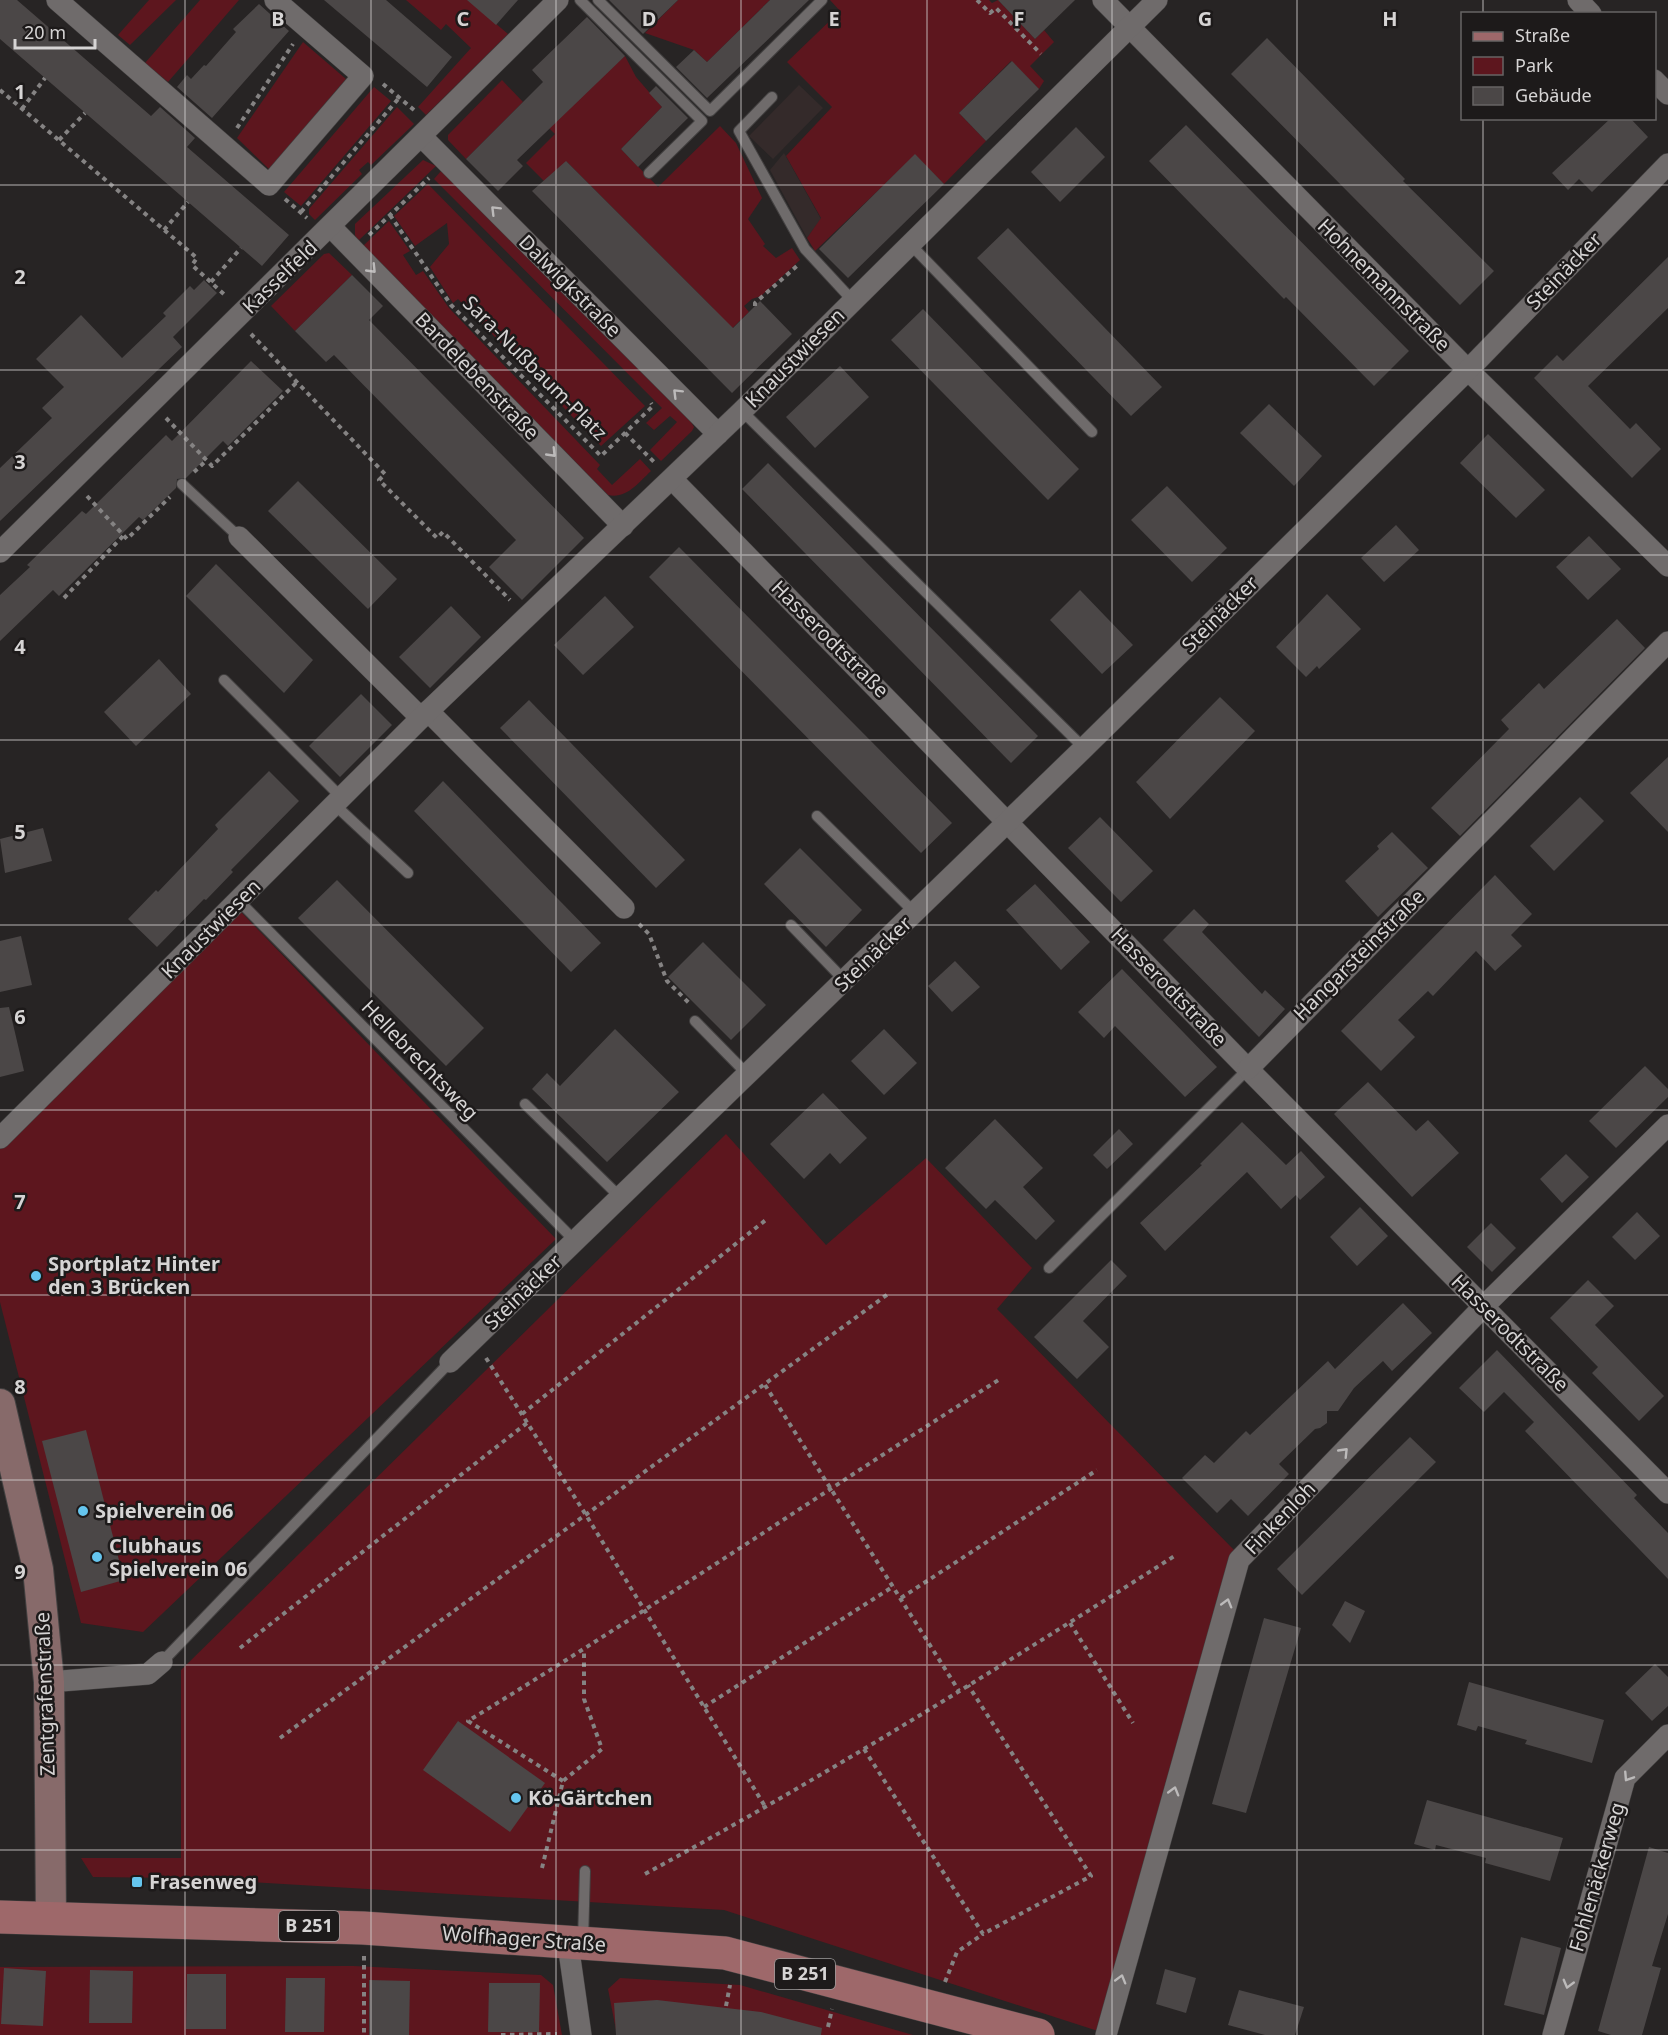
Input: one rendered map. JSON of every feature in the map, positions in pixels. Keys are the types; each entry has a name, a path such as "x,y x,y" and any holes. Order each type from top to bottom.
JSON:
{"main road":[{"name":"Wolfhager Straße","path":"0,1917 363,1928 725,1953 1038,2035"}],"street":[{"path":"57,0 269,185 363,76 275,0"},
{"name":"Kasselfeld","path":"0,552 150,401 331,227 558,0"},
{"name":"Hohnemannstraße","path":"1103,0 1468,370 1668,566"},
{"name":"Knaustwiesen","path":"0,1138 424,715 742,411 1157,0"},
{"path":"1578,0 1589,12"},
{"path":"1656,82 1668,94"},
{"name":"Dalwigkstraße","path":"422,137 718,434"},
{"name":"Steinäcker","path":"450,1362 1009,822 1468,370 1668,164"},
{"name":"Bardelebenstraße","path":"331,227 622,526"},
{"name":"Hasserodtstraße","path":"672,479 1248,1068 1668,1493"},
{"path":"238,537 624,908"},
{"name":"Hangarsteinstraße","path":"1248,1068 1668,642"},
{"name":"Finkenloh","path":"1106,2035 1239,1560 1484,1306 1668,1125"},
{"name":"Zentgrafenstraße","path":"0,1404 38,1569 49,1682 51,1917"},
{"name":"Steinäcker","path":"49,1682 148,1674 162,1662"},
{"name":"Fohlenäckerweg","path":"1553,2035 1625,1778 1668,1735"},
{"path":"575,1944 580,2034"}],"lane":[{"path":"580,0 702,121 649,173"},
{"path":"598,0 710,111 822,0"},
{"path":"772,97 739,130 809,254 854,301"},
{"path":"910,244 1092,432"},
{"path":"742,411 1084,748"},
{"path":"182,484 238,537"},
{"path":"224,680 408,873"},
{"path":"817,816 915,914"},
{"name":"Hellebrechtsweg","path":"239,901 576,1242"},
{"path":"791,925 845,981"},
{"path":"695,1022 748,1075"},
{"name":"Hangarsteinstraße","path":"1049,1268 1248,1068"},
{"path":"525,1104 621,1198"},
{"name":"Steinäcker","path":"162,1662 450,1362"},
{"path":"575,1944 585,1871"}],"path":[{"path":"977,0 990,13 996,8 1041,54"},
{"path":"224,147 306,26"},
{"path":"22,109 45,78"},
{"path":"0,90 198,258 192,265 211,282 297,382 385,474 380,480 437,538 443,532 527,618"},
{"path":"301,212 399,98"},
{"path":"59,140 86,113"},
{"path":"354,250 428,179 437,188"},
{"path":"164,230 188,202"},
{"name":"Sara-Nußbaum-Platz","path":"390,215 451,305 601,456 653,406 645,397"},
{"path":"211,282 241,248"},
{"path":"755,306 755,303 809,254"},
{"path":"150,401 212,466 297,382"},
{"path":"625,433 672,479"},
{"path":"72,480 127,539 207,460"},
{"path":"63,598 123,535"},
{"path":"624,908 649,934 667,981"},
{"path":"522,1414 767,1219"},
{"path":"280,1738 888,1294"},
{"path":"474,1340 586,1515 766,1808"},
{"path":"563,1781 468,1721 584,1650 643,1609 1000,1379"},
{"path":"765,1385 959,1691"},
{"path":"240,1648 527,1423"},
{"path":"901,1598 1097,1470"},
{"path":"645,1874 766,1808 1070,1623 1176,1555"},
{"path":"704,1707 894,1586"},
{"path":"1070,1623 1133,1723"},
{"path":"542,1868 563,1781 602,1749 584,1699 584,1650"},
{"path":"950,1966 957,1952 983,1934 1091,1876 968,1685"},
{"path":"864,1749 983,1934"},
{"path":"364,1959 364,2035"},
{"path":"726,2006 730,1985"},
{"path":"828,2027 832,2010"},
{"path":"501,2035 580,2034"}],"shaded area":[{"path":"799,85 823,108 773,159 749,136"},
{"path":"784,153 821,219 807,238 770,170"}],"green space":[{"path":"149,0 176,0 130,45 118,35"},
{"path":"200,0 239,0 168,82 145,63"},
{"path":"406,0 468,0 508,34 426,115 418,107 471,48 446,24 441,30"},
{"path":"678,0 770,0 707,62 694,50 645,33"},
{"path":"830,0 989,0 992,3 998,0 1035,39 1044,30 1054,42 1030,66 1044,81 1039,89 1011,61 959,113 986,141 944,184 915,155 815,251 807,238 821,218 786,156 832,107 787,62 840,11"},
{"path":"303,42 346,79 269,169 237,138"},
{"path":"625,56 636,77 662,107 621,149 658,187 720,126 736,143 762,198 748,219 765,244 763,246 776,258 792,248 800,260 761,296 752,299 744,306 749,312 720,340 713,308 567,162 546,183 526,163 555,134 546,125"},
{"path":"502,80 523,102 466,159 448,140 448,135"},
{"path":"374,87 391,101 301,206 284,192"},
{"path":"397,107 414,124 371,165 368,162 359,170 362,174 315,220 309,214 309,209"},
{"path":"423,160 436,166 358,241 355,235 355,224"},
{"path":"441,171 691,422 694,427 692,431 661,461 650,450 677,422 670,416 654,430 646,423 662,408 434,179"},
{"path":"428,184 645,406 601,446 458,299 453,303 430,267 449,244 447,223 415,246 394,216"},
{"path":"389,221 410,251 403,255 416,275 423,271 449,308 600,465 597,469 612,485 640,459 651,471 637,485 621,495 608,495 363,246"},
{"path":"329,253 352,275 295,331 271,306 324,254"},
{"path":"240,911 556,1239 143,1632 81,1623 0,1302 0,1148"},
{"path":"726,1134 826,1245 926,1158 1032,1268 997,1309 1235,1551 1101,2032 724,1910 180,1878 93,1877 81,1858 181,1858 181,1670"},
{"path":"353,1966 541,1975 553,1985 562,2035 0,2035 0,1967"},
{"path":"620,1978 740,1985 913,2035 617,2035 608,1989"}],"building":[{"path":"0,0 17,0 151,116 160,107 195,138 187,147 289,235 262,266 0,39"},
{"path":"324,0 386,0 452,57 427,87"},
{"path":"467,0 518,0 496,25"},
{"path":"609,0 678,0 643,34"},
{"path":"770,0 809,0 707,98 676,67 694,50 707,62"},
{"path":"998,0 1075,0 1035,39"},
{"path":"259,4 289,31 212,118 177,87 187,75 191,79 204,65 206,66 236,32 233,29"},
{"path":"587,17 625,56 517,160 523,166 498,191 466,159 543,82 532,70"},
{"path":"1267,38 1405,179 1403,181 1494,271 1460,305 1231,74"},
{"path":"1012,61 1039,89 986,141 959,113"},
{"path":"656,86 688,118 638,167 621,149 662,107 649,93"},
{"path":"1609,120 1632,120 1648,137 1592,192 1579,179 1568,190 1552,173"},
{"path":"1186,125 1409,351 1374,386 1286,297 1284,299 1149,161"},
{"path":"1076,127 1105,157 1060,202 1031,172"},
{"path":"915,154 944,184 848,278 819,249"},
{"path":"566,161 733,328 760,301 792,334 732,393 532,191"},
{"path":"1008,228 1162,387 1131,416 977,258"},
{"path":"1668,257 1668,308 1588,386 1630,429 1636,423 1661,449 1632,478 1534,378 1557,355 1563,361"},
{"path":"352,275 383,306 369,320 584,538 522,600 489,567 516,540 334,355 326,362 295,331"},
{"path":"204,280 217,293 173,337 182,347 0,521 0,468 52,418 42,408 64,387 36,359 81,315 122,358 166,316 163,313 190,286 194,290"},
{"path":"923,309 1079,469 1048,500 891,340"},
{"path":"251,361 283,391 228,446 223,441 186,478 177,479 176,488 143,520 139,517 59,596 53,590 0,641 0,595 30,567 27,565 82,511 86,514 166,435 172,441"},
{"path":"840,366 869,397 815,448 786,417"},
{"path":"1269,404 1322,456 1294,486 1240,433"},
{"path":"1488,434 1545,490 1516,518 1460,463"},
{"path":"768,463 1038,736 1011,763 742,489"},
{"path":"298,481 397,579 368,609 268,511"},
{"path":"1167,486 1227,548 1192,582 1131,520"},
{"path":"1396,525 1419,550 1384,582 1361,558"},
{"path":"1589,536 1621,569 1588,600 1556,567"},
{"path":"679,547 952,823 921,853 649,577"},
{"path":"216,564 313,660 284,693 186,596"},
{"path":"1080,590 1133,645 1102,674 1050,620"},
{"path":"1327,594 1361,629 1319,669 1317,666 1306,677 1276,647"},
{"path":"605,596 634,627 583,675 554,645"},
{"path":"451,606 481,637 430,688 399,657"},
{"path":"1617,619 1645,648 1460,836 1431,808 1509,729 1501,720 1539,683 1544,689"},
{"path":"159,659 191,694 136,746 104,712"},
{"path":"361,694 392,725 340,777 309,746"},
{"path":"1220,697 1255,731 1170,819 1136,782"},
{"path":"529,700 685,860 656,888 500,728"},
{"path":"1668,757 1668,832 1630,793"},
{"path":"269,771 299,801 231,870 233,872 206,900 204,899 157,947 128,919 156,890 158,892 218,829 215,825"},
{"path":"443,781 601,943 571,972 414,811"},
{"path":"1580,797 1604,821 1554,871 1530,846"},
{"path":"1100,817 1153,871 1121,902 1068,848"},
{"path":"43,828 52,861 5,873 0,839"},
{"path":"1392,832 1428,868 1378,917 1345,881 1379,849 1377,846"},
{"path":"800,848 862,910 826,947 764,884"},
{"path":"1495,875 1532,914 1511,935 1522,946 1495,971 1476,951 1433,996 1428,991 1398,1020 1415,1037 1381,1071 1341,1031"},
{"path":"337,880 484,1028 446,1066 298,918"},
{"path":"1035,884 1090,942 1061,970 1006,910"},
{"path":"1194,909 1209,924 1202,932 1262,994 1265,990 1285,1009 1259,1037 1163,940"},
{"path":"21,936 32,985 0,992 0,941"},
{"path":"703,942 766,1005 731,1040 668,977"},
{"path":"955,961 980,987 952,1012 928,986"},
{"path":"1122,969 1217,1067 1185,1097 1115,1026 1104,1038 1078,1012"},
{"path":"9,1007 24,1071 0,1077 0,1008"},
{"path":"615,1029 679,1092 607,1162 532,1089 547,1073 560,1086"},
{"path":"884,1029 917,1063 884,1095 851,1061"},
{"path":"1645,1066 1668,1089 1668,1097 1616,1148 1589,1121"},
{"path":"1368,1082 1416,1131 1428,1120 1459,1153 1412,1197 1334,1114"},
{"path":"823,1093 867,1138 840,1164 830,1153 804,1179 770,1144"},
{"path":"995,1119 1043,1168 1023,1187 1055,1221 1036,1240 995,1200 986,1209 945,1168"},
{"path":"1242,1122 1286,1165 1301,1151 1325,1177 1300,1200 1296,1195 1281,1209 1247,1172 1165,1251 1140,1223 1202,1165 1200,1164"},
{"path":"1119,1129 1133,1144 1107,1169 1093,1155"},
{"path":"1566,1154 1589,1177 1562,1203 1540,1179"},
{"path":"1360,1207 1388,1236 1357,1266 1330,1237"},
{"path":"1637,1212 1660,1236 1635,1260 1612,1237"},
{"path":"1491,1223 1516,1248 1492,1272 1467,1247"},
{"path":"1111,1260 1127,1276 1083,1321 1109,1347 1077,1379 1034,1337"},
{"path":"1588,1280 1614,1306 1595,1325 1664,1396 1639,1421 1592,1373 1598,1367 1550,1318"},
{"path":"1403,1303 1432,1333 1392,1371 1383,1361 1354,1388 1338,1411 1327,1411 1327,1423 1315,1429 1279,1464 1289,1474 1248,1516 1231,1499 1217,1513 1182,1478 1205,1455 1214,1463 1246,1431 1250,1435 1328,1361 1335,1369"},
{"path":"1497,1350 1637,1495 1634,1498 1668,1533 1668,1579 1525,1431 1534,1422 1504,1392 1484,1412 1459,1388"},
{"name":"Spielverein 06","path":"86,1430 124,1580 81,1592 42,1441"},
{"path":"1410,1437 1436,1462 1302,1595 1277,1569"},
{"path":"1345,1601 1365,1611 1350,1643 1332,1625"},
{"path":"1264,1618 1301,1628 1246,1813 1212,1804"},
{"path":"1655,1664 1668,1677 1668,1706 1652,1721 1625,1693"},
{"path":"1469,1682 1604,1720 1592,1763 1525,1744 1527,1740 1478,1726 1476,1731 1457,1725"},
{"path":"458,1721 545,1783 510,1832 423,1770"},
{"path":"1427,1800 1563,1838 1550,1881 1485,1863 1486,1858 1436,1845 1435,1850 1414,1844"},
{"path":"1649,1847 1668,1853 1668,1914 1652,1966 1661,1968 1642,2035 1611,2035 1598,2031"},
{"path":"1521,1937 1561,1948 1544,2015 1504,2005"},
{"path":"4,1968 46,1971 43,2026 1,2024"},
{"path":"1165,1969 1196,1978 1186,2013 1156,2004"},
{"path":"90,1970 133,1971 132,2023 89,2023"},
{"path":"187,1974 226,1974 226,2029 186,2029"},
{"path":"286,1978 325,1978 324,2032 285,2032"},
{"path":"369,1980 410,1981 409,2035 369,2035"},
{"path":"489,1983 540,1983 539,2032 488,2032"},
{"path":"1239,1990 1304,2007 1295,2035 1265,2035 1228,2025"},
{"path":"657,2000 761,2012 822,2028 821,2035 616,2035 614,2003"}],"place":[{"name":"Sportplatz Hinter den 3 Brücken","path":"36,1276"},
{"name":"Spielverein 06","path":"83,1511"},
{"name":"Clubhaus Spielverein 06","path":"97,1557"},
{"name":"Kö-Gärtchen","path":"516,1798"},
{"name":"Frasenweg","path":"137,1882"}]}
